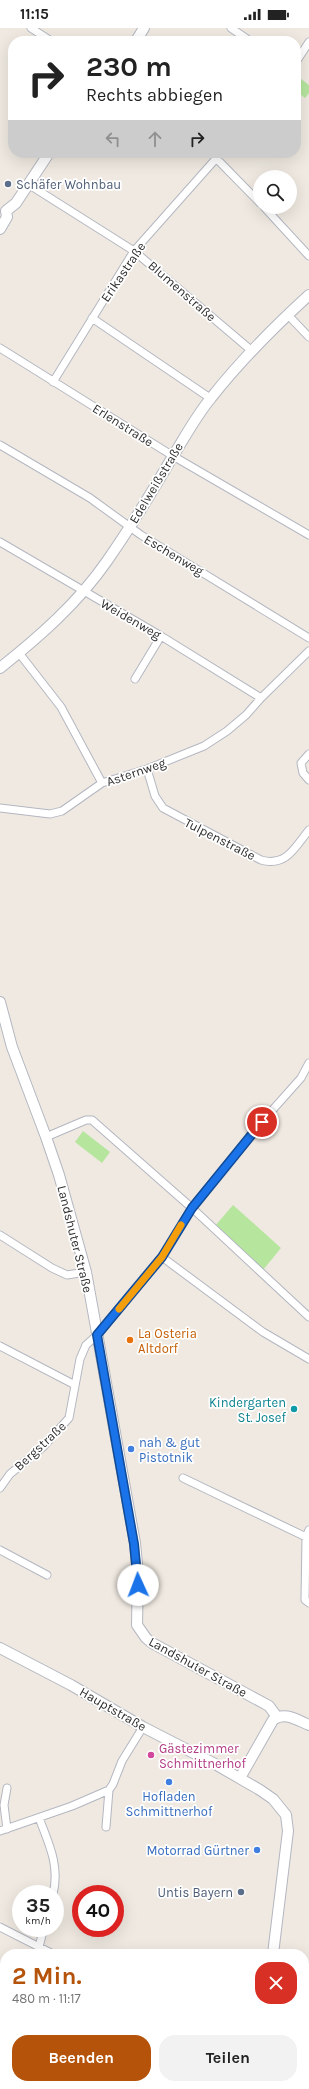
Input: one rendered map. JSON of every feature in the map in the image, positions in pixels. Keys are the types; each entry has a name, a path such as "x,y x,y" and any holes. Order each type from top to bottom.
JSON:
{"street":[{"path":"31,28 43,36"},
{"path":"231,28 243,36"},
{"path":"301,54 309,42"},
{"path":"0,229 7,217 3,208 16,203 46,158"},
{"name":"Erikastraße","path":"53,382 134,251 216,158"},
{"path":"222,158 253,195"},
{"name":"Blumenstraße","path":"28,184 134,251 252,351"},
{"path":"270,214 309,256"},
{"name":"Edelweißstraße","path":"0,668 53,623 83,591 106,563 210,398 252,351 309,295"},
{"path":"288,315 309,337"},
{"path":"92,318 210,398"},
{"name":"Erlenstraße","path":"0,348 173,456 308,532"},
{"name":"Eschenweg","path":"0,445 90,498 141,535 309,638"},
{"name":"Weidenweg","path":"0,542 161,636 261,698"},
{"path":"135,679 161,636"},
{"name":"Asternweg","path":"0,808 50,814 62,811 102,783 147,769 204,746 227,731 246,715 261,698 309,652"},
{"path":"19,653 60,707 102,783"},
{"path":"309,754 301,764 303,773 309,780"},
{"name":"Tulpenstraße","path":"147,769 155,796 163,808 261,860 273,862 286,857 292,852 309,830"},
{"name":"Landshuter Straße","path":"0,1002 4,1034 12,1047 46,1137 86,1272 134,1544 138,1574 136,1624 146,1638 152,1643 270,1706 277,1717"},
{"name":"Bergstraße","path":"0,1488 10,1474 43,1447 69,1418 80,1359 86,1345 97,1335 162,1257 192,1208 252,1133 301,1078 309,1063"},
{"path":"46,1137 86,1120 92,1120 192,1208 309,1317"},
{"path":"0,1235 52,1268 67,1275 86,1272"},
{"path":"162,1257 263,1332 309,1359"},
{"path":"0,1346 75,1385"},
{"path":"184,1478 308,1534 305,1600 309,1603"},
{"path":"0,1550 47,1575"},
{"name":"Hauptstraße","path":"0,1648 71,1685 143,1727 240,1778 273,1799 286,1815 287,1839 274,1949"},
{"path":"240,1778 273,1720 277,1717 286,1715 309,1725"},
{"path":"7,1788 4,1805 3,1830 100,1795 109,1790 113,1784 122,1761 143,1727"},
{"path":"106,1827 109,1790"},
{"path":"39,1818 56,1867 54,1885"},
{"path":"0,1927 35,1949"},
{"path":"39,1949 42,1937"}],"green space":[{"path":"301,79 309,85 309,93 305,98 301,95"},
{"path":"83,1131 110,1152 102,1163 75,1142"},
{"path":"233,1205 281,1248 263,1270 215,1226"}],"slow traffic":[{"path":"119,1309 162,1257 181,1225"}],"place":[{"name":"Schäfer Wohnbau","path":"8,184"},
{"name":"La Osteria Altdorf","path":"130,1340"},
{"name":"Kindergarten St. Josef","path":"294,1409"},
{"name":"nah & gut Pistotnik","path":"131,1449"},
{"name":"Gästezimmer Schmittnerhof","path":"151,1755"},
{"name":"Hofladen Schmittnerhof","path":"169,1782"},
{"name":"Motorrad Gürtner","path":"257,1850"},
{"name":"Untis Bayern","path":"241,1892"}],"route":[{"path":"138,1585 134,1544 97,1335 162,1257 192,1208 262,1122"}]}
